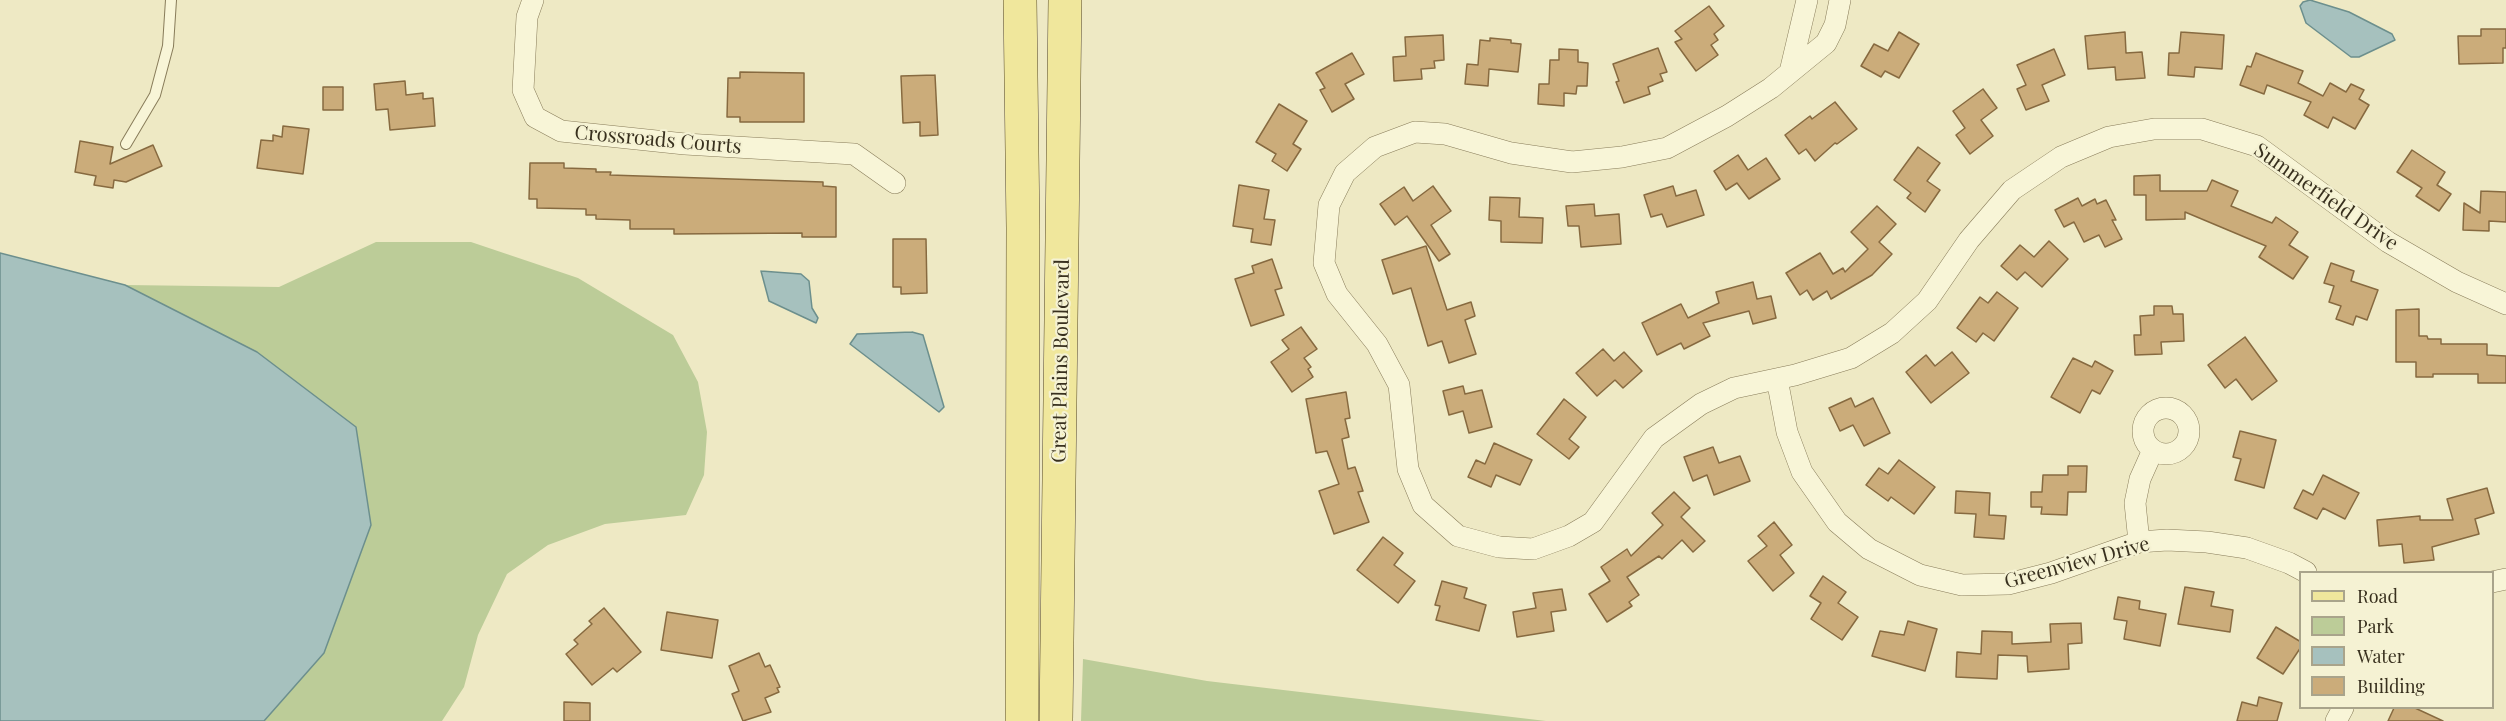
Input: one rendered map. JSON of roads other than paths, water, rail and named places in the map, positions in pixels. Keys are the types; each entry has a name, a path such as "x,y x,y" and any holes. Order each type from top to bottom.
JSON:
{"main road":[{"name":"Great Plains Boulevard","path":"1020,0 1023,228 1022,721"},
{"name":"Great Plains Boulevard","path":"1056,721 1065,0"}],"street":[{"name":"Crossroads Courts","path":"532,0 527,17 523,90 535,117 561,131 684,144 854,154 895,183"},
{"path":"1790,72 1808,0"},
{"name":"Summerfield Drive","path":"1840,0 1834,25 1826,43 1771,88 1727,116 1667,148 1572,162 1511,153 1445,134 1415,132 1375,147 1345,173 1329,205 1323,263 1337,294 1377,344 1399,386 1408,469 1423,505 1458,536 1498,548 1533,549 1586,527 1593,522 1654,438 1701,404 1734,388 1777,379 1851,358 1892,333 1927,301 1969,240 2012,190 2061,157 2109,137 2154,129 2202,129 2257,146 2388,242 2457,282 2506,304"},
{"name":"Greenview Drive","path":"1777,379 1787,432 1802,472 1825,506 1837,522 1869,549 1920,576 1962,585 2008,584 2051,573 2139,542 2167,540 2207,542 2247,548 2289,563 2303,571"},
{"path":"2139,542 2135,503 2140,479 2153,450"}],"lane":[{"path":"126,144 155,94 168,46 171,0"}],"water":[{"path":"2310,0 2349,12 2392,34 2395,40 2359,57 2351,57 2306,23 2300,6 2303,2"},
{"path":"0,253 125,285 257,352 356,427 371,525 324,653 264,721 0,721"},
{"path":"761,271 801,274 809,281 812,308 818,318 816,323 769,301"},
{"path":"912,332 923,335 944,407 939,412 850,344 857,334"}]}
